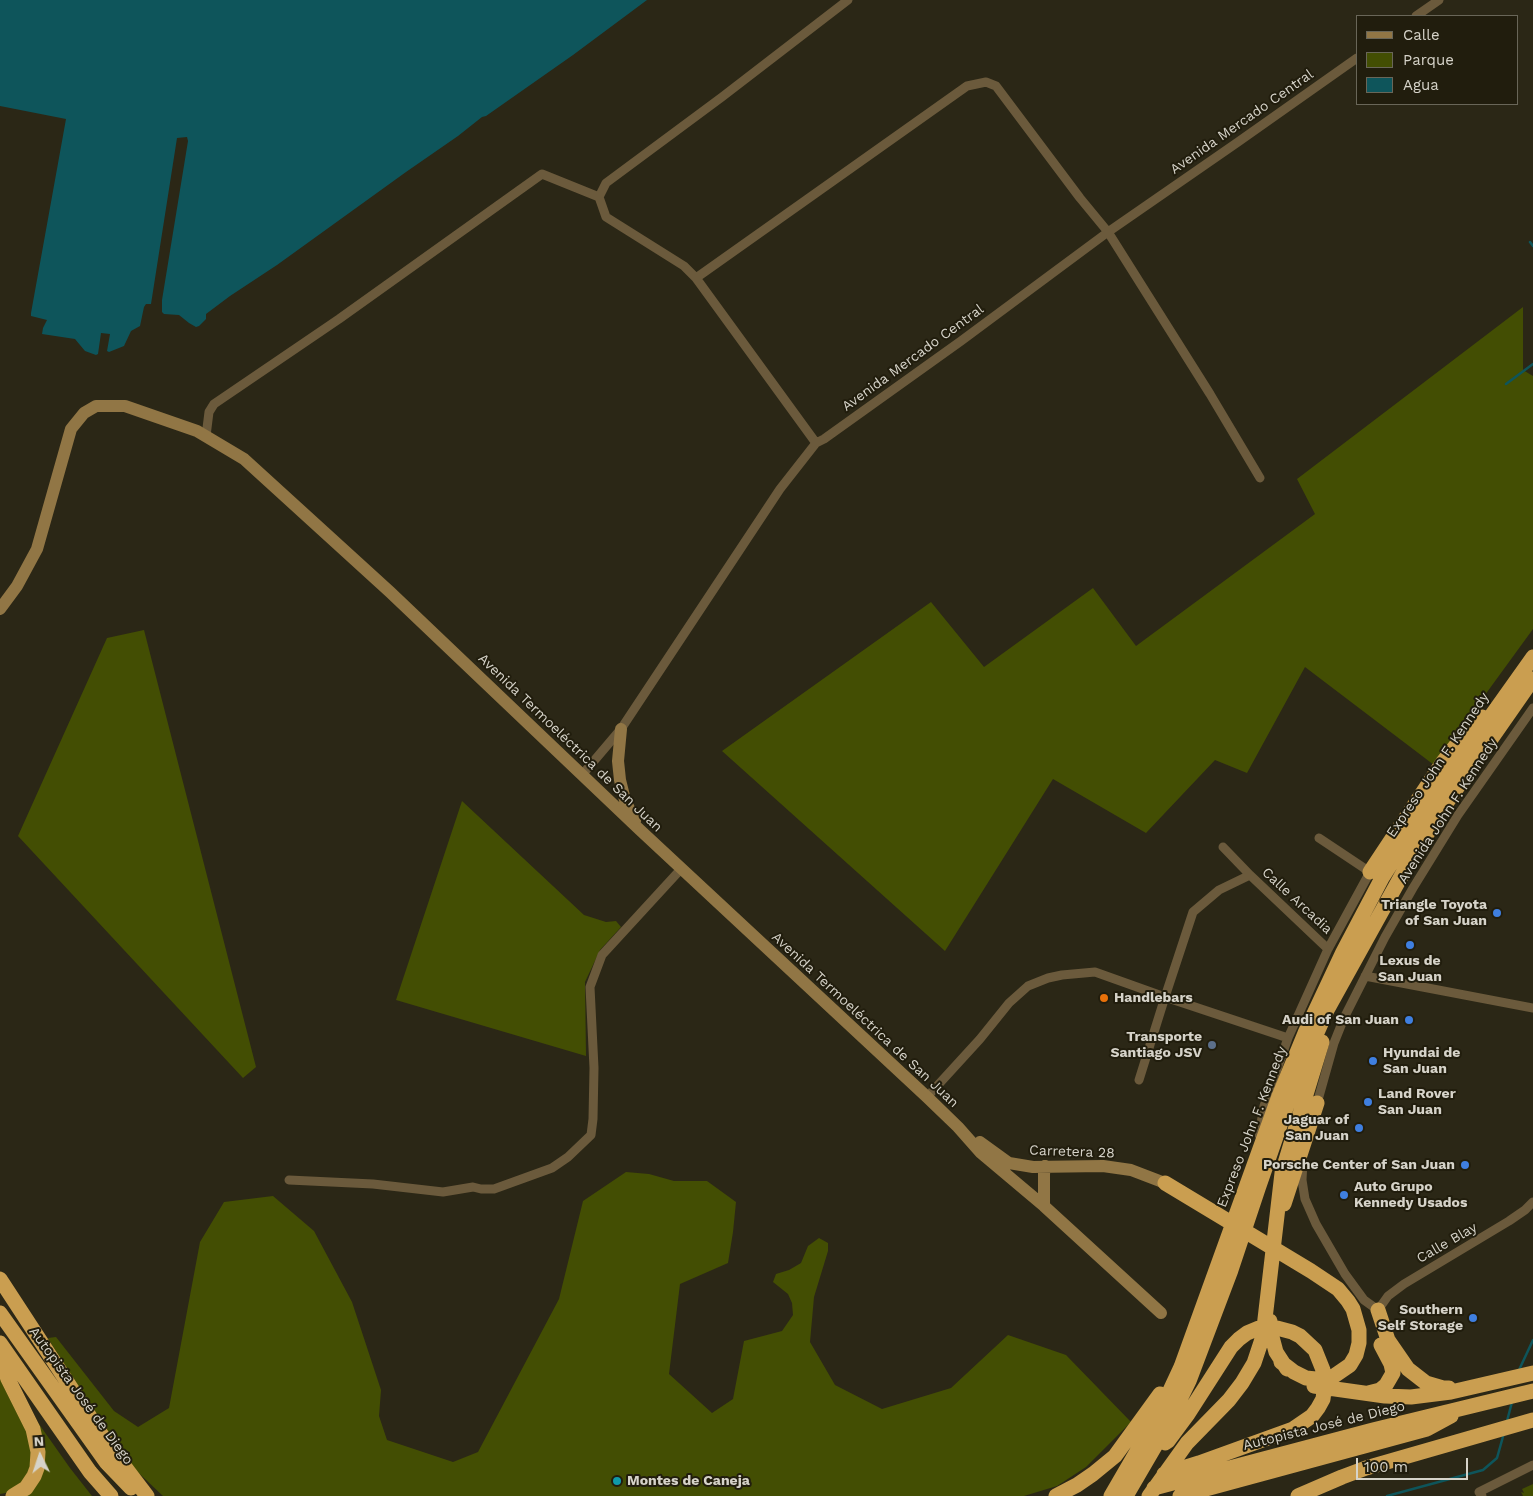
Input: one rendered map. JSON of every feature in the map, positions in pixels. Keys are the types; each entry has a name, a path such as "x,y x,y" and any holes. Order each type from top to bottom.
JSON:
{"highway":[{"name":"Expreso John F. Kennedy","path":"1110,1496 1161,1410 1180,1367 1279,1096 1304,1033 1343,952 1387,870 1432,799 1533,657"},
{"name":"Expreso John F. Kennedy","path":"1123,1496 1152,1453 1189,1381 1231,1270 1294,1085 1327,1010 1403,873 1438,816 1533,679"},
{"path":"1370,872 1442,762 1472,725 1500,702"},
{"path":"1149,1496 1156,1489 1187,1443 1229,1400 1249,1374 1256,1357 1263,1336 1268,1302 1282,1173 1317,1054 1328,1024 1327,1010"},
{"path":"1275,1226 1287,1197 1317,1103"},
{"path":"1165,1183 1338,1289 1353,1309 1359,1330 1359,1343 1356,1355 1350,1365 1328,1378 1316,1379 1306,1378 1281,1362"},
{"path":"0,1279 109,1446 147,1496"},
{"path":"1268,1302 1272,1337 1276,1352 1289,1372 1295,1378 1304,1382 1333,1389 1411,1397 1451,1392 1533,1373"},
{"path":"1378,1310 1388,1340 1416,1377 1426,1383 1443,1388 1487,1384"},
{"path":"1367,1393 1380,1390 1386,1386 1393,1373 1392,1364 1376,1332 1375,1321 1378,1310"},
{"name":"Autopista José de Diego","path":"0,1313 106,1462 139,1496"},
{"path":"1152,1453 1168,1441 1231,1347 1239,1339 1260,1328 1277,1328 1300,1336 1315,1350 1321,1364 1324,1382 1323,1399 1312,1416 1293,1429 1202,1475 1180,1496"},
{"path":"0,1343 90,1472 111,1496"},
{"path":"0,1358 8,1379 33,1429 38,1452 37,1468 34,1476 26,1488 13,1496"},
{"path":"1056,1496 1077,1485 1115,1456 1180,1367"},
{"path":"1123,1496 1202,1475 1427,1429 1478,1404 1533,1391"},
{"path":"1298,1496 1342,1476 1366,1468 1532,1420"}],"street":[{"path":"816,443 696,278 684,266 606,216 599,197 606,183 848,0"},
{"path":"1417,15 1439,0"},
{"name":"Avenida Mercado Central","path":"582,775 621,729 780,489 816,443 961,341 1108,232 1356,59"},
{"path":"696,278 967,86 986,82 996,86 1080,198 1108,232 1210,394 1260,478"},
{"path":"206,436 209,412 214,404 339,319 542,174 599,197"},
{"name":"Avenida Termoeléctrica de San Juan","path":"0,609 17,586 36,549 71,429 84,413 96,406 124,406 197,431 244,459 390,592 681,869 927,1097 981,1153 1044,1206 1161,1313"},
{"name":"Avenida John F. Kennedy","path":"1378,1310 1364,1300 1346,1274 1316,1224 1305,1199 1302,1170 1306,1145 1334,1043 1365,976 1413,888 1458,815 1533,708"},
{"path":"621,729 618,761 620,780 625,800 640,830"},
{"path":"1254,1165 1264,1106 1288,1038 1328,949 1370,872 1320,838"},
{"path":"1223,848 1250,875"},
{"path":"289,1180 373,1184 442,1192 473,1187 494,1189 552,1168 568,1157 591,1135 594,1068 590,987 602,955 681,869"},
{"name":"Calle Arcadia","path":"1139,1080 1193,912 1219,890 1250,875 1328,949"},
{"path":"927,1097 980,1039 1009,1003 1028,986 1048,978 1074,973 1095,972 1288,1038"},
{"path":"1365,976 1533,1008"},
{"name":"Carretera 28","path":"958,1127 1009,1163 1033,1166 1103,1166 1131,1170 1165,1183"},
{"path":"1044,1206 1045,1166"},
{"name":"Calle Blay","path":"1378,1310 1388,1296 1404,1284 1509,1222 1533,1202"},
{"path":"1481,1494 1533,1465"}],"green space":[{"path":"1523,307 1523,370 1533,376 1533,629 1434,765 1305,667 1247,773 1215,760 1146,833 1053,779 945,951 722,751 931,602 984,667 1093,588 1136,646 1315,514 1297,479"},
{"path":"144,630 256,1067 243,1078 18,836 107,638"},
{"path":"462,801 584,915 606,922 616,921 621,927 600,950 585,982 586,1056 396,1000"},
{"path":"626,1172 649,1174 674,1181 707,1181 736,1202 728,1263 680,1284 669,1374 712,1413 733,1399 744,1341 782,1331 793,1315 792,1303 788,1294 773,1282 776,1274 789,1270 801,1263 808,1246 819,1238 828,1243 828,1251 814,1297 810,1342 835,1385 882,1409 951,1388 1008,1335 1066,1355 1131,1422 1086,1467 1057,1486 1024,1496 163,1496 125,1460 48,1338 56,1337 114,1411 138,1427 169,1408 200,1242 224,1202 273,1196 314,1231 352,1302 381,1390 379,1416 387,1440 453,1462 478,1452 559,1299 583,1201"},
{"path":"0,1370 35,1450 26,1479 11,1492 0,1494"},
{"path":"34,1417 92,1496 20,1496 35,1481"},
{"path":"1533,1484 1533,1496 1523,1496 1522,1489"}],"water":[{"path":"0,0 647,0 573,55 482,117 277,265 230,296 206,314 206,319 196,327 179,315 164,314 162,312 162,300 188,141 187,137 177,138 151,304 146,304 144,307 140,326 131,331 124,346 109,352 107,351 110,334 101,333 98,354 96,355 85,351 75,339 42,334 47,320 31,316 66,119 0,106"}],"waterway":[{"path":"1530,242 1533,246"},
{"path":"1506,384 1533,364"},
{"path":"1519,1370 1533,1340"},
{"path":"1507,1421 1512,1402"},
{"path":"1387,1496 1483,1470 1497,1458 1504,1433"}],"place":[{"name":"Triangle Toyota of San Juan","path":"1497,913"},
{"name":"Lexus de San Juan","path":"1410,945"},
{"name":"Handlebars","path":"1104,998"},
{"name":"Audi of San Juan","path":"1409,1020"},
{"name":"Transporte Santiago JSV","path":"1212,1045"},
{"name":"Hyundai de San Juan","path":"1373,1061"},
{"name":"Land Rover San Juan","path":"1368,1102"},
{"name":"Jaguar of San Juan","path":"1359,1128"},
{"name":"Porsche Center of San Juan","path":"1465,1165"},
{"name":"Auto Grupo Kennedy Usados","path":"1344,1195"},
{"name":"Southern Self Storage","path":"1473,1318"},
{"name":"Montes de Caneja","path":"617,1481"}]}
